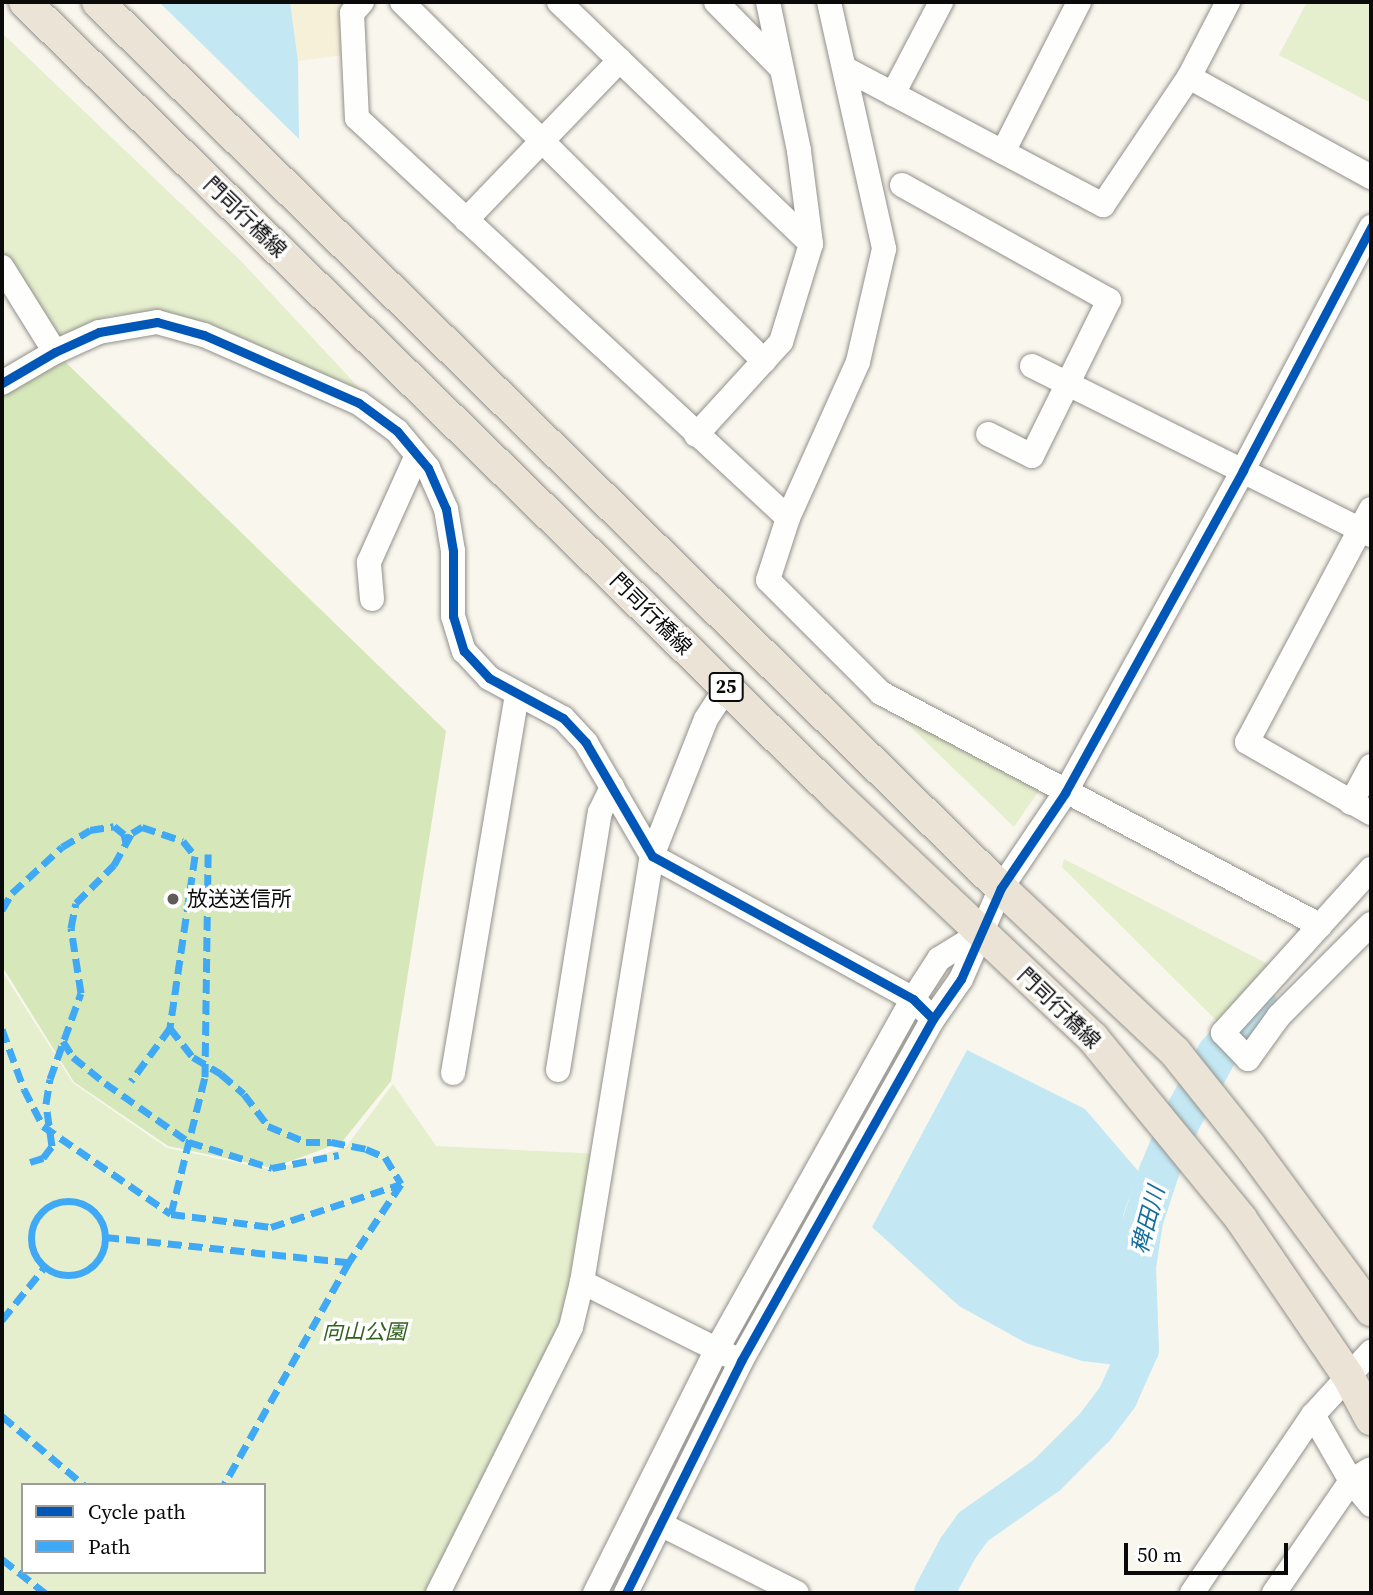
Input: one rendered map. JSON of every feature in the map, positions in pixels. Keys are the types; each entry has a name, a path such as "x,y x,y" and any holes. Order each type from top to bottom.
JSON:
{"main road":[{"name":"門司行橋線","path":"25,2 726,688 1101,1049 1241,1219 1348,1376 1371,1419"},
{"name":"25","path":"98,2 1001,888 1175,1052 1250,1146 1371,1310"}],"street":[{"path":"362,2 352,13 358,118 788,518"},
{"path":"402,2 764,361"},
{"path":"559,2 811,244"},
{"path":"716,2 782,68"},
{"path":"696,435 782,342 811,244 799,151 768,2"},
{"path":"829,2 884,248 858,362 788,518 768,580 881,693 1065,793 1320,925"},
{"path":"893,94 941,2"},
{"path":"1003,152 1079,2"},
{"path":"846,69 1103,205 1189,77 1228,2"},
{"path":"466,220 620,60"},
{"path":"1189,77 1371,177"},
{"path":"902,185 1109,300 1032,456 988,434"},
{"path":"626,1593 741,1361 933,1019 961,979 1001,888 1065,793 1368,239"},
{"path":"2,267 54,352"},
{"path":"2,383 54,352 99,332 157,322 204,335 359,403 397,431 428,468 446,509 453,551 453,616 464,651 489,678 563,718 586,743 652,856 913,999 933,1019"},
{"path":"1032,366 1243,470 1368,525 1247,742 1361,808 1371,766"},
{"path":"372,599 369,562 417,455"},
{"path":"438,1593 571,1326 582,1282 652,856 706,719 726,688"},
{"path":"453,1073 517,694"},
{"path":"558,1070 600,812 611,787"},
{"path":"1371,869 1223,1033 1248,1059 1279,1016 1371,924"},
{"path":"595,1593 717,1349 913,999 939,958 981,933"},
{"path":"582,1282 741,1361"},
{"path":"1192,1593 1313,1415 1371,1352"},
{"path":"1313,1415 1361,1475 1371,1505"},
{"path":"1274,1593 1361,1475"},
{"path":"660,1524 797,1593"}],"shaded area":[{"path":"290,2 354,2 344,55 298,61"}],"green space":[{"path":"1307,2 1363,2 1371,5 1371,103 1279,55"},
{"path":"2,33 241,261 362,391 156,312 110,315 56,340 2,256"},
{"path":"55,352 446,731 391,1081 342,1142 272,1168 168,1146 74,1082 2,966 2,383"},
{"path":"894,711 1042,786 1014,827"},
{"path":"1064,859 1278,969 1223,1027 1062,867"},
{"name":"向山公園","path":"2,971 73,1083 167,1148 273,1170 346,1147 393,1084 436,1146 601,1154 582,1282 438,1593 2,1593"}],"water":[{"path":"159,2 290,2 298,61 299,139"},
{"path":"967,1050 1085,1109 1139,1172 1123,1215 1123,1264 1130,1333 1116,1365 1082,1361 1026,1343 959,1306 872,1227"}],"waterway":[{"name":"稗田川","path":"934,1593 958,1548 973,1527 1047,1475 1095,1427 1118,1396 1139,1349 1136,1267 1143,1221 1159,1172 1180,1122 1217,1054 1258,1006"}],"marked path":[{"path":"2,910 12,893 62,847 90,830 114,826 124,834 126,843"},
{"path":"30,1162 43,1158 52,1146 46,1104 50,1079 81,993 71,928 76,903 114,865 132,833 142,827 183,841 195,856 170,1028 131,1081"},
{"path":"171,1214 205,1077 208,854"},
{"path":"170,1028 193,1057 221,1074 244,1094 268,1126 306,1142 331,1142 366,1149 385,1157 401,1184"},
{"path":"2,1029 24,1089 43,1126 171,1214 271,1227 401,1184 349,1262 225,1483"},
{"path":"63,1041 73,1057 105,1083 189,1142 272,1168 339,1155"},
{"path":"61,1201 75,1201 89,1207 99,1217 105,1238 99,1259 89,1269 75,1275 61,1275 47,1269 37,1259 31,1245 31,1231 37,1217 47,1207 61,1201"},
{"path":"105,1237 349,1262"},
{"path":"2,1320 44,1268"},
{"path":"2,1416 82,1483"},
{"path":"2,1559 45,1593"}],"cycle path":[{"path":"626,1593 741,1361 933,1019 961,979 1001,888 1065,793 1243,470 1371,227"},
{"path":"2,383 55,352 99,332 157,322 204,335 359,403 397,431 428,468 446,509 453,551 453,616 464,651 489,678 563,718 586,743 652,856 913,999 933,1019"}],"place":[{"name":"放送送信所","path":"173,899"}]}
